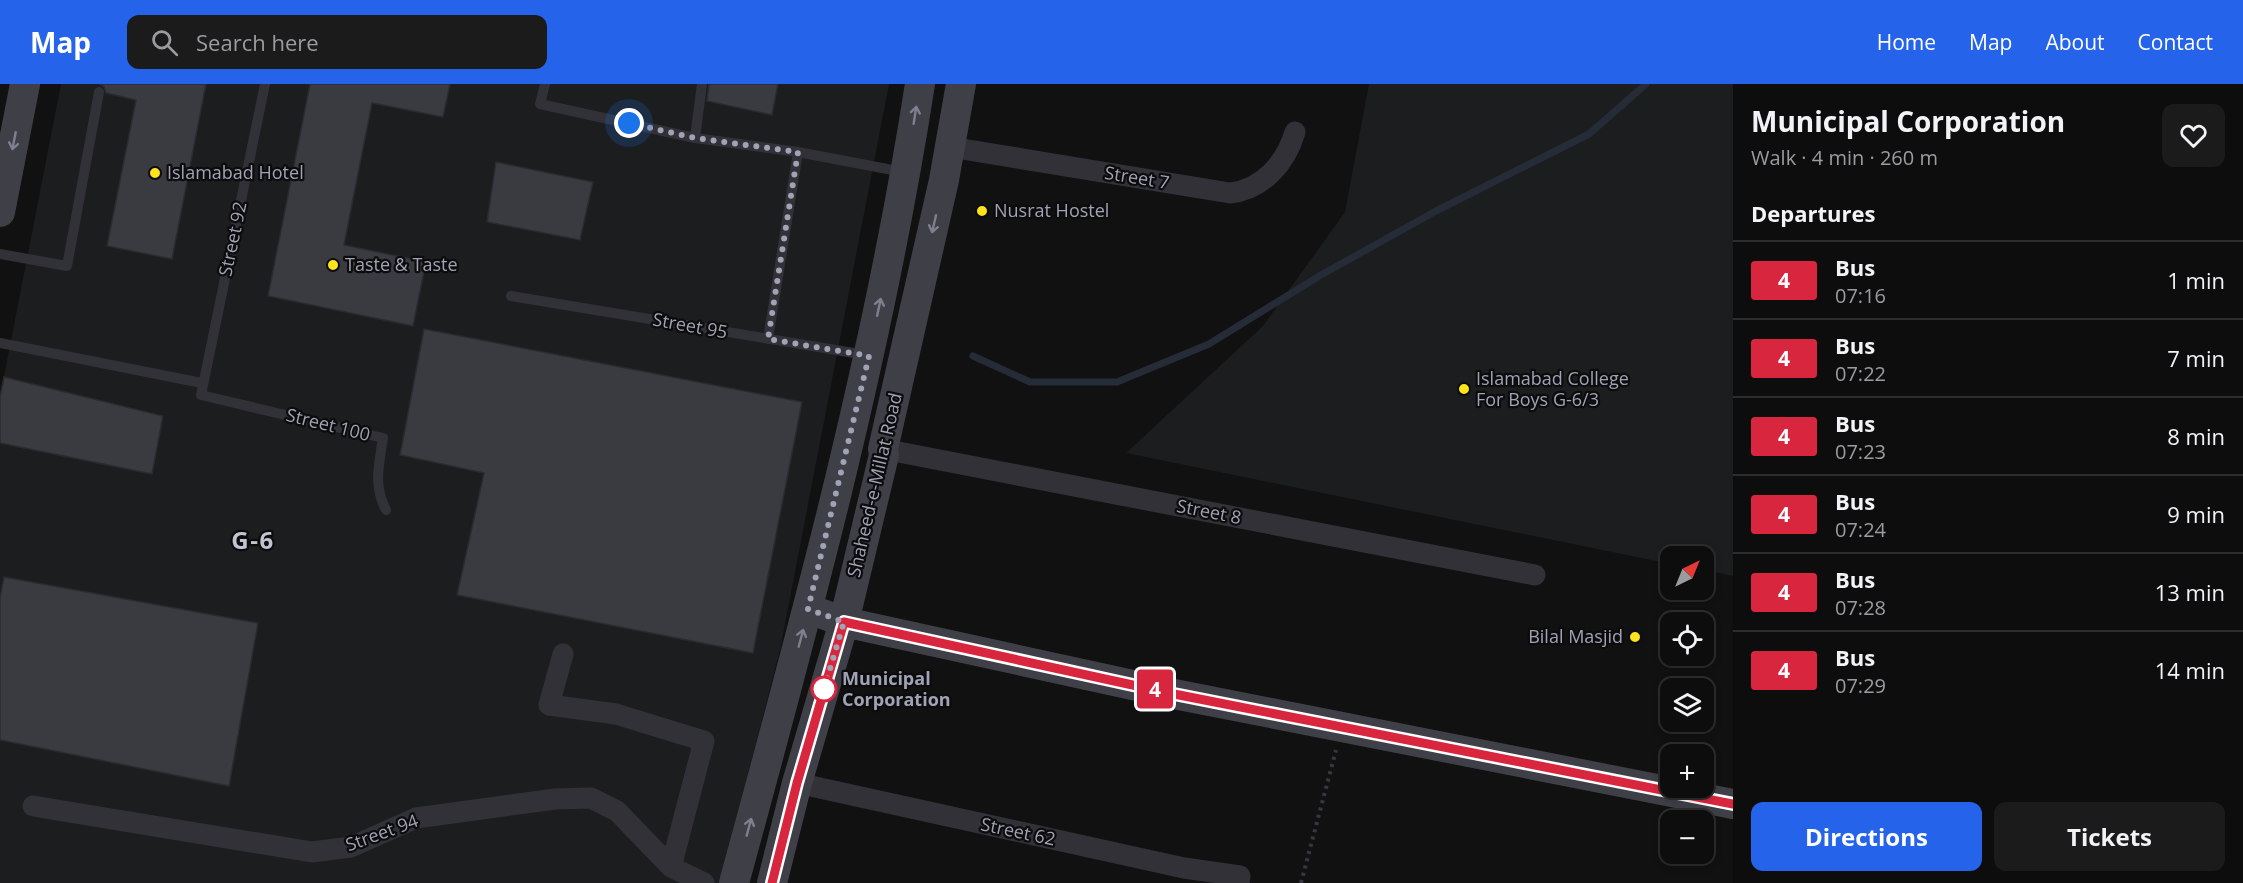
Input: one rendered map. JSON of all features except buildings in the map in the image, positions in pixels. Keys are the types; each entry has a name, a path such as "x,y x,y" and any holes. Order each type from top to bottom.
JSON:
{"main road":[{"path":"0,212 25,84"},
{"name":"Shaheed-e-Millat Road","path":"734,883 808,609 869,356 906,173 920,84"},
{"name":"Shaheed-e-Millat Road","path":"772,883 797,783 844,622 884,456 883,449 944,180 961,84"},
{"path":"906,173 944,180"},
{"path":"808,609 844,622 1174,694 1733,804"}],"street":[{"name":"Street 7","path":"950,147 1230,194 1245,192 1258,184 1283,160 1294,132"},
{"name":"Street 8","path":"883,449 1535,575"},
{"path":"563,654 549,705 616,714 704,741 671,867"},
{"name":"Street 62","path":"797,783 1182,875 1239,880"},
{"name":"Street 94","path":"33,806 312,852 351,846 416,818 555,800 591,798 617,811 671,867 704,883"}],"lane":[{"name":"Street 92","path":"201,395 265,84"},
{"path":"545,84 540,104 695,138 798,152 906,173"},
{"path":"695,138 702,84"},
{"path":"0,254 67,266 99,92"},
{"path":"768,339 798,152"},
{"name":"Street 95","path":"511,296 869,356"},
{"path":"0,343 202,383"},
{"name":"Street 100","path":"201,395 383,438 377,483 386,510"}],"path":[{"path":"1301,883 1342,727"}],"shaded area":[{"path":"61,84 889,84 780,650 720,883 0,883 0,397"},
{"name":"Islamabad College For Boys G-6/3","path":"1369,84 1733,84 1733,576 1714,572 1714,546 1660,546 1660,562 1126,453 1263,326 1345,212"}],"waterway":[{"path":"973,356 1030,382 1117,382 1209,344 1321,275 1436,211 1589,134 1646,84"}],"bus line":[{"name":"4","path":"772,883 797,783 844,622 1174,694 1733,804"}],"place":[{"name":"Islamabad Hotel","path":"155,173"},
{"name":"Nusrat Hostel","path":"982,211"},
{"name":"Taste & Taste","path":"333,265"},
{"name":"Islamabad College For Boys G-6/3","path":"1464,389"},
{"name":"Bilal Masjid","path":"1635,637"},
{"name":"Municipal Corporation","path":"824,689"}],"district":[{"name":"G-6","path":"253,541"}],"route":[{"path":"629,123 695,138 798,152 768,339 869,356 808,609 844,622 824,689"}]}
